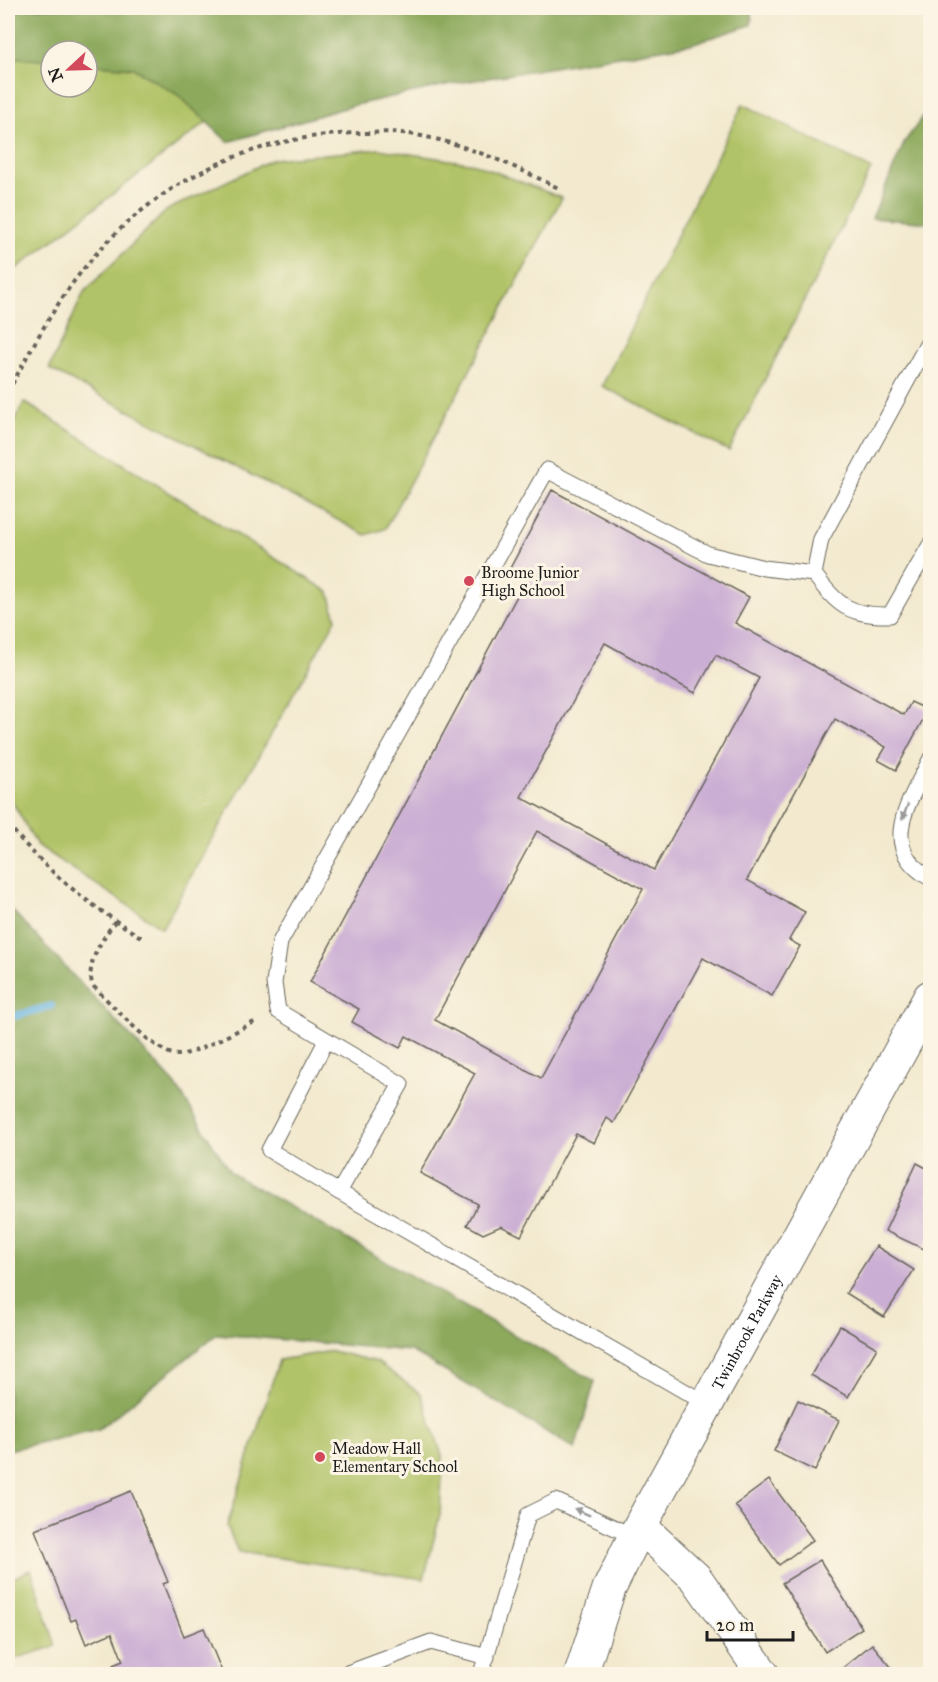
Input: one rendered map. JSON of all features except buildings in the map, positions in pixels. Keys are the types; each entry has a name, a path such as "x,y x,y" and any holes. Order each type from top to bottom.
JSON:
{"street":[{"name":"Twinbrook Parkway","path":"581,1674 609,1589 638,1532 930,997"},
{"path":"638,1532 696,1578 763,1674"}],"lane":[{"path":"930,339 821,538 814,574 831,598 864,616 890,615 930,545"},
{"path":"339,1192 401,1084 278,1011 274,983 280,942 547,470 708,554 764,568 814,574"},
{"path":"930,760 902,817 901,847 921,873 930,878"},
{"path":"326,1041 269,1150 707,1404"},
{"path":"481,1674 528,1515 556,1500 638,1532"},
{"path":"345,1674 431,1642 486,1657"}],"path":[{"path":"8,392 42,330 90,261 142,207 201,171 268,144 338,133 402,133 505,161 560,189"},
{"path":"8,824 32,855 91,906 144,939"},
{"path":"115,921 93,960 89,977 93,986 162,1049 177,1055 191,1052 278,1011"}],"green space":[{"path":"8,8 355,8 8,275"},
{"path":"8,8 753,8 751,25 691,44 446,85 355,105 228,142 178,95 133,68 99,65 99,39 39,39 39,60 8,57"},
{"path":"743,104 871,169 729,451 602,386"},
{"path":"930,107 930,223 872,218 905,141"},
{"path":"379,149 475,164 562,198 385,529 366,535 49,369 84,292 167,210 273,159"},
{"path":"24,402 329,592 336,619 162,928 37,845 8,794 8,434"},
{"path":"8,906 175,1084 231,1173 595,1381 575,1449 411,1351 217,1334 99,1429 8,1450"},
{"path":"332,1351 377,1362 421,1394 443,1458 440,1515 424,1579 238,1552 227,1526 279,1360"},
{"path":"31,1569 56,1646 8,1661 8,1581"}],"waterway":[{"path":"8,1018 51,1006"}],"place":[{"name":"Broome Junior High School","path":"469,581"},
{"name":"Meadow Hall Elementary School","path":"320,1457"}]}
